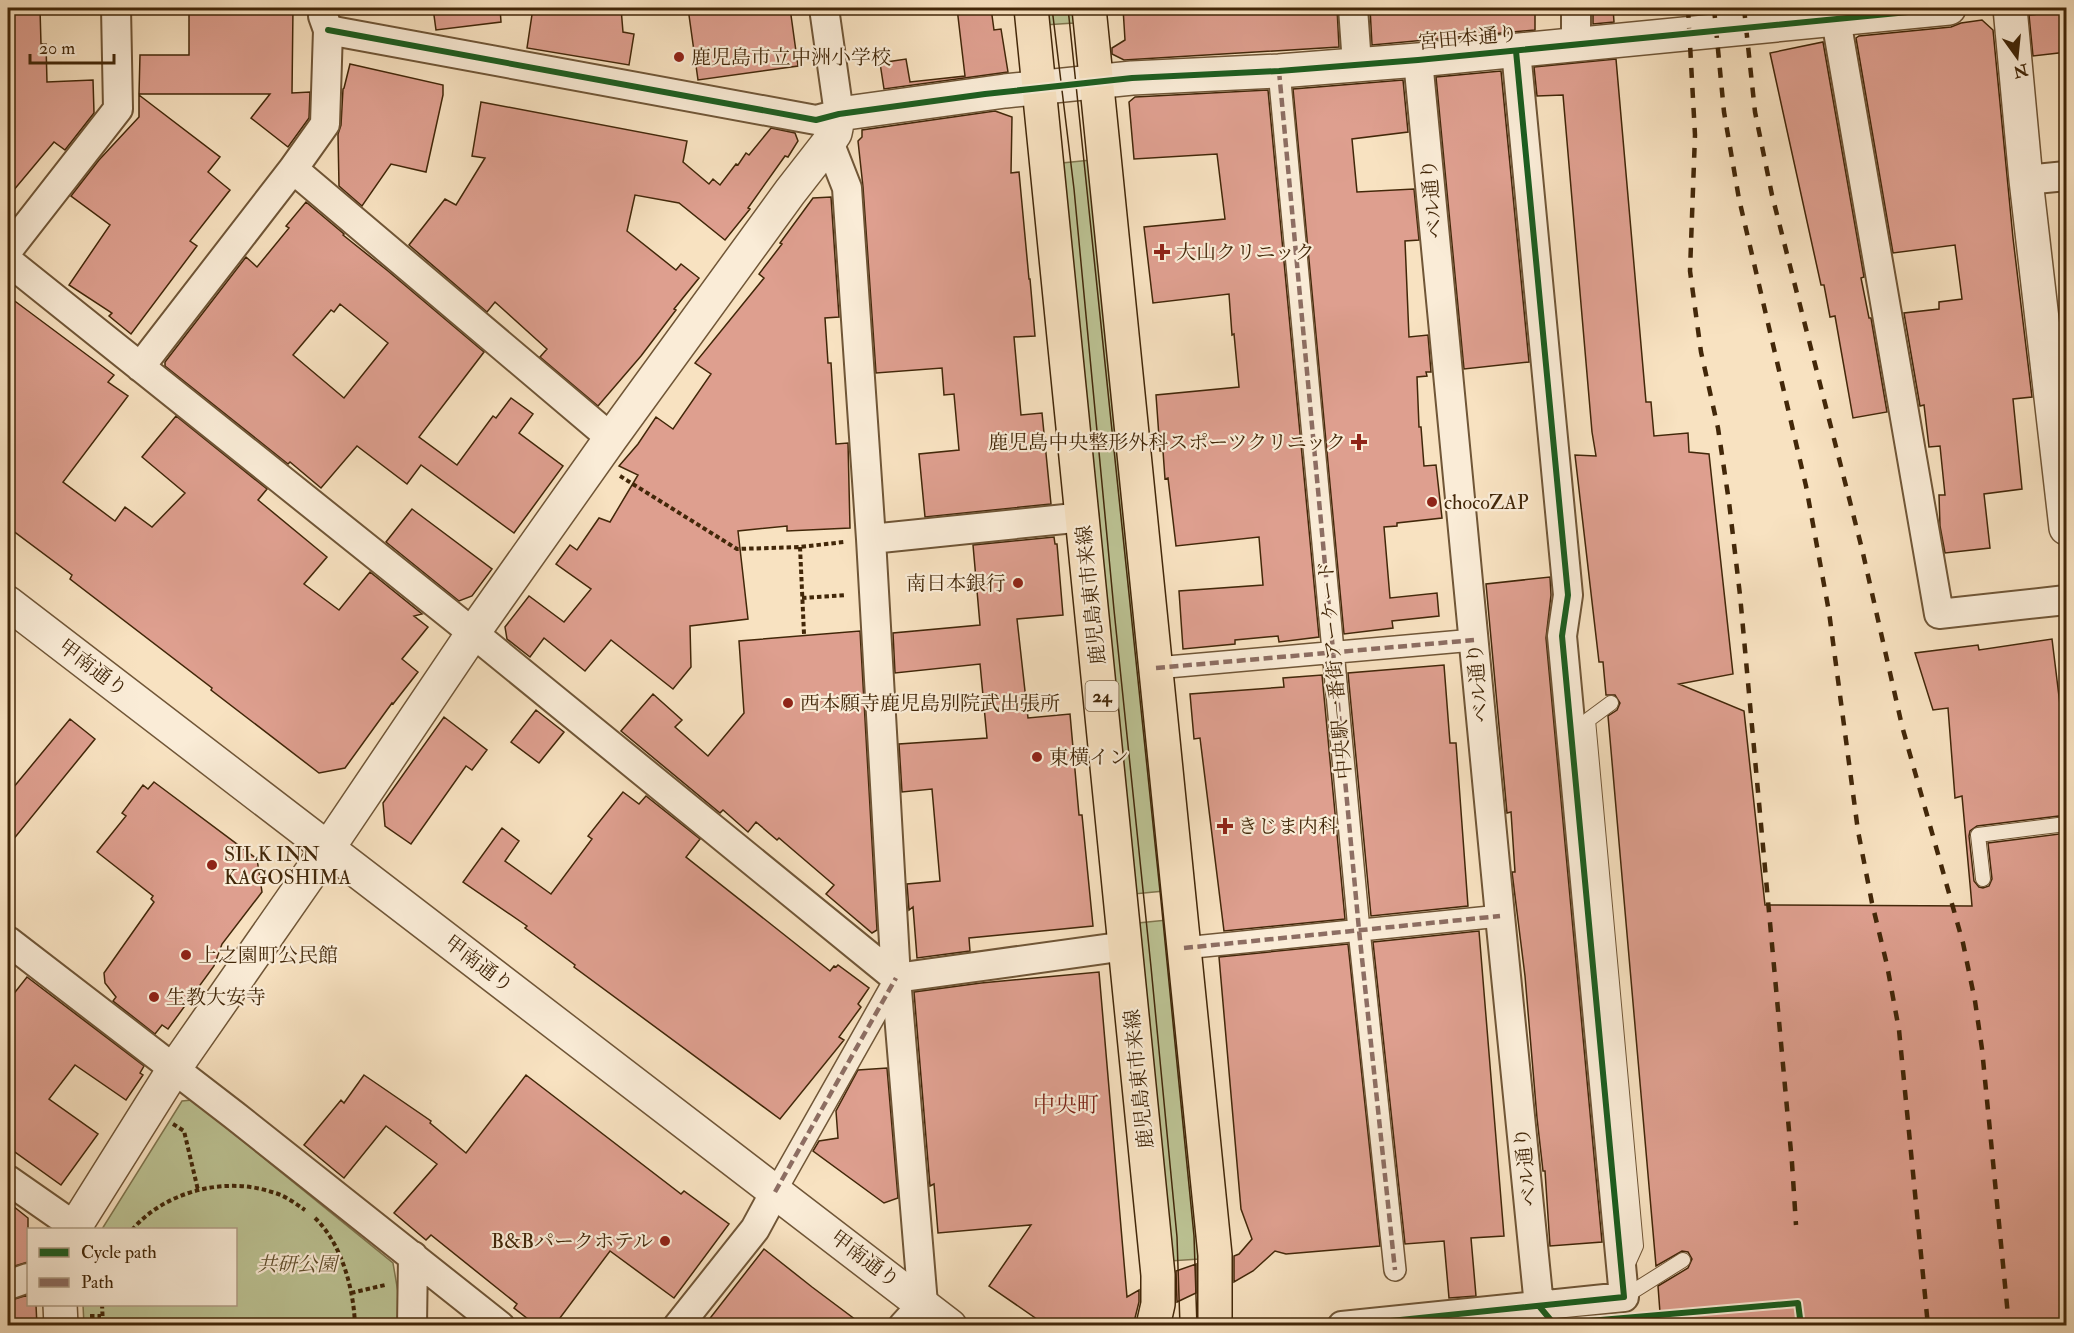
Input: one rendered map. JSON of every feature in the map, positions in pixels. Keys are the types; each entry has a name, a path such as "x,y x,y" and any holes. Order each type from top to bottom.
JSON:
{"main road":[{"name":"鹿児島東市来線","path":"1031,8 1158,1275 1158,1304 1154,1326"},
{"path":"1089,8 1215,1255 1215,1326"}],"street":[{"path":"8,250 118,109 116,8"},
{"path":"824,8 834,128 847,188 871,539 913,1315"},
{"path":"1353,8 1358,64"},
{"path":"1576,8 1576,44"},
{"name":"宮田本通り","path":"834,128 1039,88 1097,81 1418,60 1835,14 1949,8"},
{"path":"2010,8 2026,180 2067,528"},
{"path":"1835,14 1939,614 2067,600"},
{"path":"140,366 293,169 325,123 326,19 816,120 834,128"},
{"path":"1342,1326 1436,1321 1539,1306 1623,1287 1562,636 1568,595 1516,51"},
{"name":"ベル通り","path":"1418,60 1539,1306"},
{"name":"中央駅一番街アーケード","path":"1279,70 1359,930 1395,1270"},
{"path":"8,1180 74,1228 174,1069 328,848 473,633 834,128"},
{"path":"293,169 603,450"},
{"path":"2026,180 2067,176"},
{"path":"8,261 473,633 896,978 1126,946"},
{"path":"871,539 1083,517"},
{"name":"甲南通り","path":"8,603 775,1192 913,1315 950,1326"},
{"path":"1156,668 1474,640"},
{"path":"1184,948 1500,916"},
{"path":"8,941 500,1326"},
{"path":"678,1326 755,1228 896,978"},
{"path":"412,1326 413,1256"},
{"path":"8,1285 27,1278"},
{"path":"60,1306 62,1326"}],"lane":[{"path":"1611,703 1588,720 1636,1246 1623,1287"},
{"path":"1983,879 1978,835 2067,824"},
{"path":"1623,1287 1683,1260"}],"path":[{"path":"603,450 737,549 800,547 871,539"},
{"path":"800,547 804,634"},
{"path":"802,598 874,594"},
{"path":"169,1122 184,1131 198,1190"},
{"path":"134,1228 146,1214 166,1202 198,1190 221,1186 249,1187 273,1192 313,1216 323,1226 337,1251 351,1293 355,1326"},
{"path":"102,1306 103,1326"}],"green space":[{"path":"1043,8 1072,8 1074,23 1044,25"},
{"path":"1091,160 1164,891 1134,894 1062,163"},
{"path":"1167,920 1199,1259 1170,1261 1138,923"},
{"name":"共研公園","path":"192,1100 393,1263 400,1304 400,1325 84,1325 83,1306 237,1306 237,1228 103,1228 182,1101"}],"building":[{"path":"201,8 293,8 292,93 310,92 309,118 288,147 251,118 270,94 139,94 140,55 189,55 189,10 200,11"},
{"path":"433,8 500,8 501,22 436,30"},
{"path":"533,8 621,8 623,32 634,34 629,65 527,48"},
{"path":"688,8 790,8 798,66 698,80"},
{"path":"957,8 991,8 994,30 1001,29 1008,72 884,89 880,63 906,59 910,82 965,76"},
{"path":"1123,8 1337,8 1339,47 1124,60 1112,54 1112,48 1125,40"},
{"path":"1370,8 1535,8 1535,30 1372,45"},
{"path":"1593,8 1613,8 1614,22 1593,24"},
{"path":"40,9 41,44 46,44 47,82 93,80 94,113 65,150 54,142 8,197 8,10"},
{"path":"2067,11 2067,52 2033,56 2029,15"},
{"path":"1982,20 1993,30 2013,238 2032,397 2013,399 2022,489 1984,494 1990,548 1945,553 1940,526 1939,495 1945,495 1940,446 1929,447 1924,405 1920,406 1904,313 1939,309 1939,302 1962,299 1955,245 1893,253 1856,38 1951,27"},
{"path":"1823,42 1864,277 1861,278 1869,318 1871,318 1887,412 1853,418 1835,316 1830,317 1824,285 1821,285 1770,53"},
{"path":"1616,59 1646,402 1651,402 1654,436 1688,433 1689,452 1709,454 1733,674 1679,684 1744,711 1765,905 1972,906 1962,796 1955,798 1948,708 1933,710 1915,653 1978,645 1979,650 2052,639 2067,762 2067,815 1977,826 1970,831 1969,836 1974,881 1983,888 1989,886 1992,879 1988,843 2067,833 2067,1326 1661,1326 1658,1286 1688,1268 1692,1259 1688,1252 1682,1251 1656,1266 1608,716 1617,710 1620,703 1615,695 1606,695 1603,662 1599,662 1575,455 1596,456 1563,95 1537,96 1534,67"},
{"path":"350,64 443,85 443,95 426,172 391,164 362,206 339,186 338,134 341,125 343,89"},
{"path":"1501,71 1529,362 1464,369 1436,77"},
{"path":"1403,80 1408,132 1352,139 1357,192 1414,189 1419,240 1405,241 1409,337 1428,335 1431,372 1426,372 1427,376 1417,377 1419,427 1421,427 1424,466 1436,465 1442,518 1397,523 1397,526 1384,527 1390,598 1437,593 1439,616 1392,621 1393,628 1344,634 1293,89"},
{"path":"1268,90 1319,637 1279,642 1278,636 1235,640 1235,644 1183,649 1179,591 1263,585 1259,537 1176,546 1168,478 1165,479 1163,451 1160,451 1156,395 1239,387 1234,334 1232,335 1229,294 1153,303 1144,227 1225,219 1217,154 1134,159 1129,102 1135,97"},
{"path":"139,95 220,157 208,172 230,190 190,241 197,246 131,334 109,316 112,313 69,285 110,225 71,196 99,160 139,117"},
{"path":"481,102 687,141 683,162 709,184 713,179 720,185 736,164 738,165 746,153 749,155 771,128 795,133 798,141 788,157 785,156 748,208 750,209 725,240 679,203 635,195 627,231 676,270 681,264 699,278 641,356 598,406 540,357 547,349 495,302 487,312 409,245 445,199 456,205 485,158 472,156"},
{"path":"995,111 1012,117 1011,173 1019,172 1035,336 1014,337 1021,415 1042,413 1051,504 925,517 919,454 959,450 954,394 944,395 942,368 876,373 858,141 862,137 862,130"},
{"path":"831,197 839,317 825,318 828,363 831,363 836,444 848,443 850,528 787,531 787,526 738,531 748,619 690,626 691,667 673,689 611,640 585,671 544,638 530,657 507,639 505,627 529,596 564,622 591,589 556,564 570,545 577,550 599,518 610,522 638,475 619,466 638,444 656,417 673,429 711,374 695,363 764,278 759,274 813,198"},
{"path":"306,202 484,352 419,437 457,465 493,416 496,418 511,398 533,414 519,433 563,466 514,533 421,465 407,484 357,446 321,488 165,366 165,362 246,257 257,267 289,228 286,226","holes":["340,304 388,343 344,398 293,355 331,310 334,312"]},
{"path":"8,296 114,375 108,382 128,396 63,482 115,521 125,507 152,527 185,493 142,457 176,416 267,489 258,500 327,557 304,584 339,610 370,572 422,614 414,616 428,627 402,659 418,672 392,703 345,768 319,773 70,579 72,575 8,527"},
{"path":"412,509 492,569 472,596 459,601 386,542"},
{"path":"1054,537 1055,544 1057,544 1063,615 1017,619 1028,718 1070,714 1079,815 1082,815 1093,926 969,938 970,951 917,958 913,907 909,910 907,884 940,881 932,789 902,792 899,744 987,738 980,664 895,673 893,633 980,625 973,545"},
{"path":"1550,577 1551,595 1546,638 1602,1242 1550,1246 1545,1171 1543,1171 1537,1118 1525,976 1512,872 1515,872 1511,812 1507,813 1486,584"},
{"path":"860,631 877,930 872,933 826,894 834,885 779,838 777,840 756,822 748,832 723,810 720,813 621,731 653,694 682,720 675,727 708,756 744,713 739,641"},
{"path":"1444,665 1450,743 1456,743 1468,906 1371,916 1348,673"},
{"path":"1322,675 1345,919 1224,931 1200,738 1194,739 1190,694 1284,687 1283,678"},
{"path":"536,710 564,732 539,763 511,742"},
{"path":"444,717 487,750 472,770 466,766 411,844 385,826 383,803"},
{"path":"70,719 95,739 8,846 8,794"},
{"path":"154,782 257,859 262,892 222,944 214,966 168,1029 162,1025 155,1034 113,1001 116,997 105,983 104,973 154,902 151,899 153,896 97,852 126,816 122,813 143,785 148,789"},
{"path":"623,792 639,804 646,796 700,839 686,857 830,971 838,965 869,988 858,1004 861,1007 839,1037 844,1040 780,1119 574,967 575,965 525,928 527,926 463,882 502,828 519,841 505,861 551,894 592,839 588,836"},
{"path":"1479,931 1504,1236 1471,1238 1476,1296 1449,1298 1444,1241 1405,1244 1373,942"},
{"path":"1348,944 1380,1246 1286,1254 1275,1251 1253,1271 1234,1282 1234,1256 1239,1254 1252,1239 1241,1209 1219,957"},
{"path":"1099,972 1127,1297 1139,1290 1139,1302 1133,1326 1047,1326 989,1286 1031,1225 938,1233 934,1184 930,1186 914,992"},
{"path":"27,977 144,1066 140,1073 143,1075 126,1100 75,1065 49,1099 98,1134 61,1185 8,1147 8,1001"},
{"path":"887,1068 898,1198 884,1203 813,1151 819,1141 838,1138 836,1111 858,1070"},
{"path":"364,1075 431,1121 430,1123 466,1153 526,1075 681,1194 684,1191 729,1224 674,1298 610,1251 554,1326 537,1326 514,1308 517,1304 431,1235 426,1240 394,1213 437,1164 386,1126 344,1178 304,1145 341,1100 344,1103"},
{"path":"8,1202 28,1218 28,1228 27,1262 8,1268"},
{"path":"764,1249 812,1287 864,1326 704,1326"},
{"path":"1196,1264 1196,1293 1177,1302 1176,1271"},
{"path":"27,1295 27,1306 36,1306 37,1326 8,1326 8,1301"}],"tram line":[{"path":"1052,8 1074,189 1151,967 1177,1237 1180,1326"},
{"path":"1068,8 1194,1236 1197,1326"}],"railway":[{"path":"1688,8 1695,135 1690,271 1701,352 1718,428 1740,595 1796,1225"},
{"path":"1714,8 1724,112 1739,199 1806,486 1829,612 1858,831 1899,1030 1928,1326"},
{"path":"1744,8 1755,112 1772,195 1862,549 1902,726 1963,943 1975,1001 1982,1049 2009,1326"}],"marked path":[{"path":"1279,71 1359,930 1395,1270"},
{"path":"1156,668 1474,640"},
{"path":"1184,948 1500,916"},
{"path":"775,1192 896,978"}],"cycle path":[{"path":"328,30 816,120 839,114 985,94 1132,78 1279,71 1418,60 1949,8"},
{"path":"1342,1326 1624,1297 1562,636 1568,595 1516,51"},
{"path":"1539,1306 1554,1324 1798,1303 1801,1326"}],"place":[{"name":"鹿児島市立中洲小学校","path":"679,57"},
{"name":"大山クリニック","path":"1162,252"},
{"name":"鹿児島中央整形外科スポーツクリニック","path":"1359,442"},
{"name":"chocoZAP","path":"1432,502"},
{"name":"南日本銀行","path":"1018,583"},
{"name":"西本願寺鹿児島別院武出張所","path":"788,703"},
{"name":"東横イン","path":"1037,757"},
{"name":"きじま内科","path":"1225,826"},
{"name":"SILK INN KAGOSHIMA","path":"212,865"},
{"name":"上之園町公民館","path":"186,955"},
{"name":"生教大安寺","path":"154,997"},
{"name":"B&Bパークホテル","path":"665,1241"}],"district":[{"name":"中央町","path":"1066,1105"}]}
